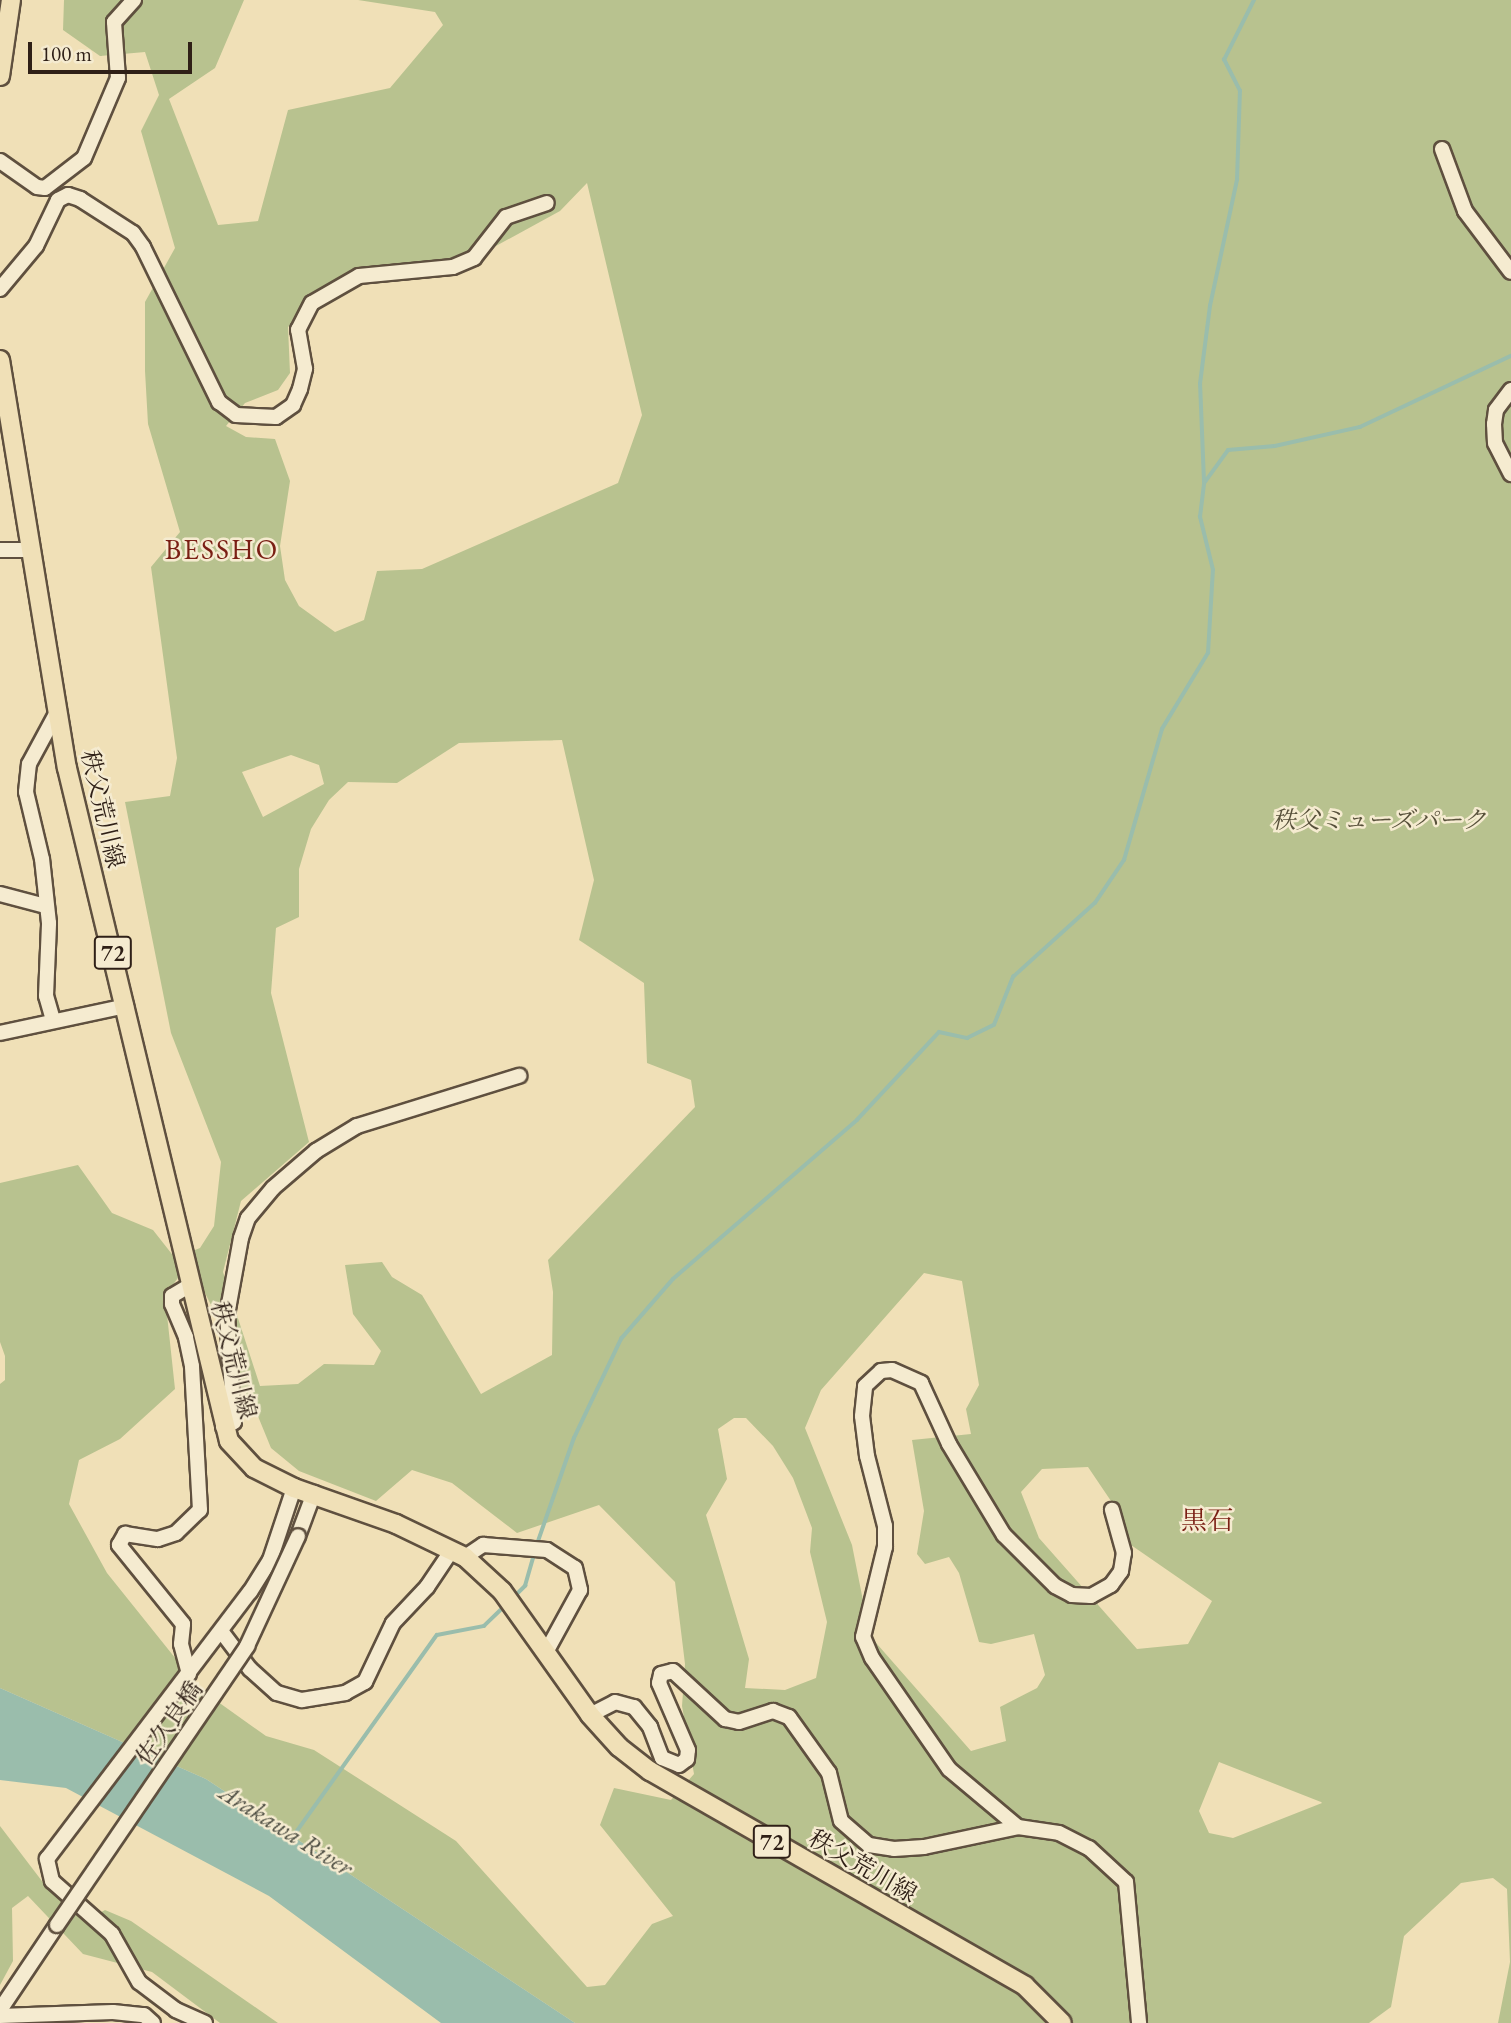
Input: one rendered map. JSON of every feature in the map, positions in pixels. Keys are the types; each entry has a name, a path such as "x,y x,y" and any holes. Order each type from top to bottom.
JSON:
{"main road":[{"path":"0,76 11,0"},
{"name":"秩父荒川線","path":"0,362 57,714 223,1427 254,1468 294,1488 314,1493 458,1553 502,1591 590,1715 619,1747 650,1771 1024,1986 1062,2023"}],"street":[{"path":"0,161 45,188 84,158 118,78 114,22 134,0"},
{"path":"1442,149 1465,211 1511,272"},
{"path":"0,289 36,246 58,200 68,195 79,199 133,233 143,247 219,402 236,415 276,418 293,405 300,389 305,369 298,330 312,303 359,276 453,267 474,258 506,217 547,203"},
{"path":"1511,390 1496,410 1494,424 1495,443 1511,474"},
{"path":"0,550 30,550"},
{"path":"53,1020 46,996 49,923 45,906 42,859 26,792 29,764 57,714"},
{"path":"0,894 45,906"},
{"path":"0,1033 126,1006"},
{"path":"223,1427 234,1422 227,1315 241,1238 248,1218 273,1188 317,1151 356,1126 519,1076"},
{"path":"188,1674 181,1644 183,1624 119,1545 125,1534 158,1539 176,1533 200,1510 192,1366 186,1337 172,1304 172,1296 191,1285"},
{"path":"1018,1827 949,1769 872,1658 863,1637 885,1547 886,1526 867,1456 862,1416 865,1386 881,1371 892,1370 921,1383 949,1444 1004,1535 1055,1586 1072,1595 1091,1596 1111,1585 1121,1571 1124,1553 1112,1510"},
{"path":"205,2023 176,2010 139,1982 112,1934 52,1881 47,1859 221,1631 270,1560 294,1488"},
{"name":"佐久良橋","path":"0,2010 247,1646 298,1536 314,1493"},
{"path":"221,1631 257,1678 277,1693 302,1700 345,1693 365,1682 393,1623 458,1553 483,1545 547,1550 575,1568 580,1590 546,1652"},
{"path":"590,1715 615,1702 634,1706 650,1727 662,1758 679,1765 688,1750 659,1683 661,1674 673,1671 725,1719 739,1722 774,1712 789,1717 829,1773 841,1821 869,1845 924,1847 1018,1827 1059,1833 1089,1848 1126,1882 1139,2023"},
{"path":"0,2016 113,2012 144,2015 153,2023"}],"green space":[{"name":"秩父ミューズパーク","path":"64,0 244,0 215,68 169,99 218,225 258,221 288,110 390,88 443,25 435,12 358,0 1511,0 1511,2023 1498,2023 1510,1962 1507,1889 1493,1878 1461,1883 1404,1936 1391,2007 1369,2023 575,2023 206,1779 0,1688 0,1384 5,1380 5,1356 0,1342 0,1183 78,1165 112,1213 153,1230 175,1258 200,1248 214,1226 221,1162 171,1033 125,802 170,796 177,758 151,567 180,532 148,424 145,371 145,302 175,248 141,131 159,95 145,52 100,56 63,30","holes":["587,183 642,415 618,483 422,569 377,571 364,620 335,632 299,606 285,580 280,546 290,481 275,439 246,437 226,426 245,403 278,390 290,373 288,327 328,291 474,258 560,211","562,740 594,880 579,940 644,983 647,1063 691,1080 695,1107 548,1260 553,1292 552,1355 481,1394 422,1295 392,1277 382,1262 345,1265 353,1314 381,1351 374,1365 324,1364 298,1384 260,1386 223,1272 241,1201 309,1142 271,993 276,928 299,917 299,869 311,829 329,800 348,782 397,783 459,743","291,755 319,765 324,784 263,817 242,772","924,1273 962,1281 979,1385 966,1409 971,1434 912,1440 924,1511 917,1554 925,1564 949,1557 959,1573 979,1642 991,1644 1034,1634 1045,1675 1037,1688 1000,1707 1006,1741 971,1751 870,1636 852,1545 805,1428 821,1390","180,1275 200,1283 236,1355 235,1385 253,1404 271,1448 299,1471 376,1501 412,1470 452,1483 517,1533 599,1505 675,1582 685,1664 682,1706 694,1774 671,1800 614,1788 600,1825 673,1916 652,1924 605,1985 587,1987 456,1841 314,1750 266,1736 200,1689 107,1573 69,1504 79,1460 120,1439 175,1389 165,1296","734,1418 746,1418 773,1446 793,1478 812,1528 810,1552 827,1622 816,1678 785,1690 745,1688 749,1659 706,1515 727,1479 718,1429","1088,1467 1111,1501 1131,1545 1212,1601 1188,1644 1137,1649 1039,1538 1021,1492 1042,1469","1219,1762 1322,1803 1233,1838 1209,1833 1199,1811"]},
{"path":"0,1826 48,1889 87,1920 105,1910 131,1921 278,2023 220,2023 152,1972 83,1954 28,1896 12,1908 13,1961 0,1985"}],"shaded area":[{"path":"0,1688 206,1779 575,2023 441,2023 269,1896 66,1788 0,1780"}],"waterway":[{"path":"536,1547 574,1438 621,1339 673,1279 857,1120 939,1032 967,1038 994,1025 1013,977 1095,903 1124,860 1162,729 1208,653 1213,570 1200,517 1204,482 1200,384 1210,306 1237,180 1240,91 1224,60 1254,0"},
{"path":"1205,482 1228,450 1275,446 1360,427 1511,356"},
{"path":"514,1597 525,1586 534,1554"},
{"name":"Arakawa River","path":"292,1838 437,1635 484,1626 506,1605"}],"district":[{"name":"BESSHO","path":"222,549"},
{"name":"黒石","path":"1207,1521"}]}
